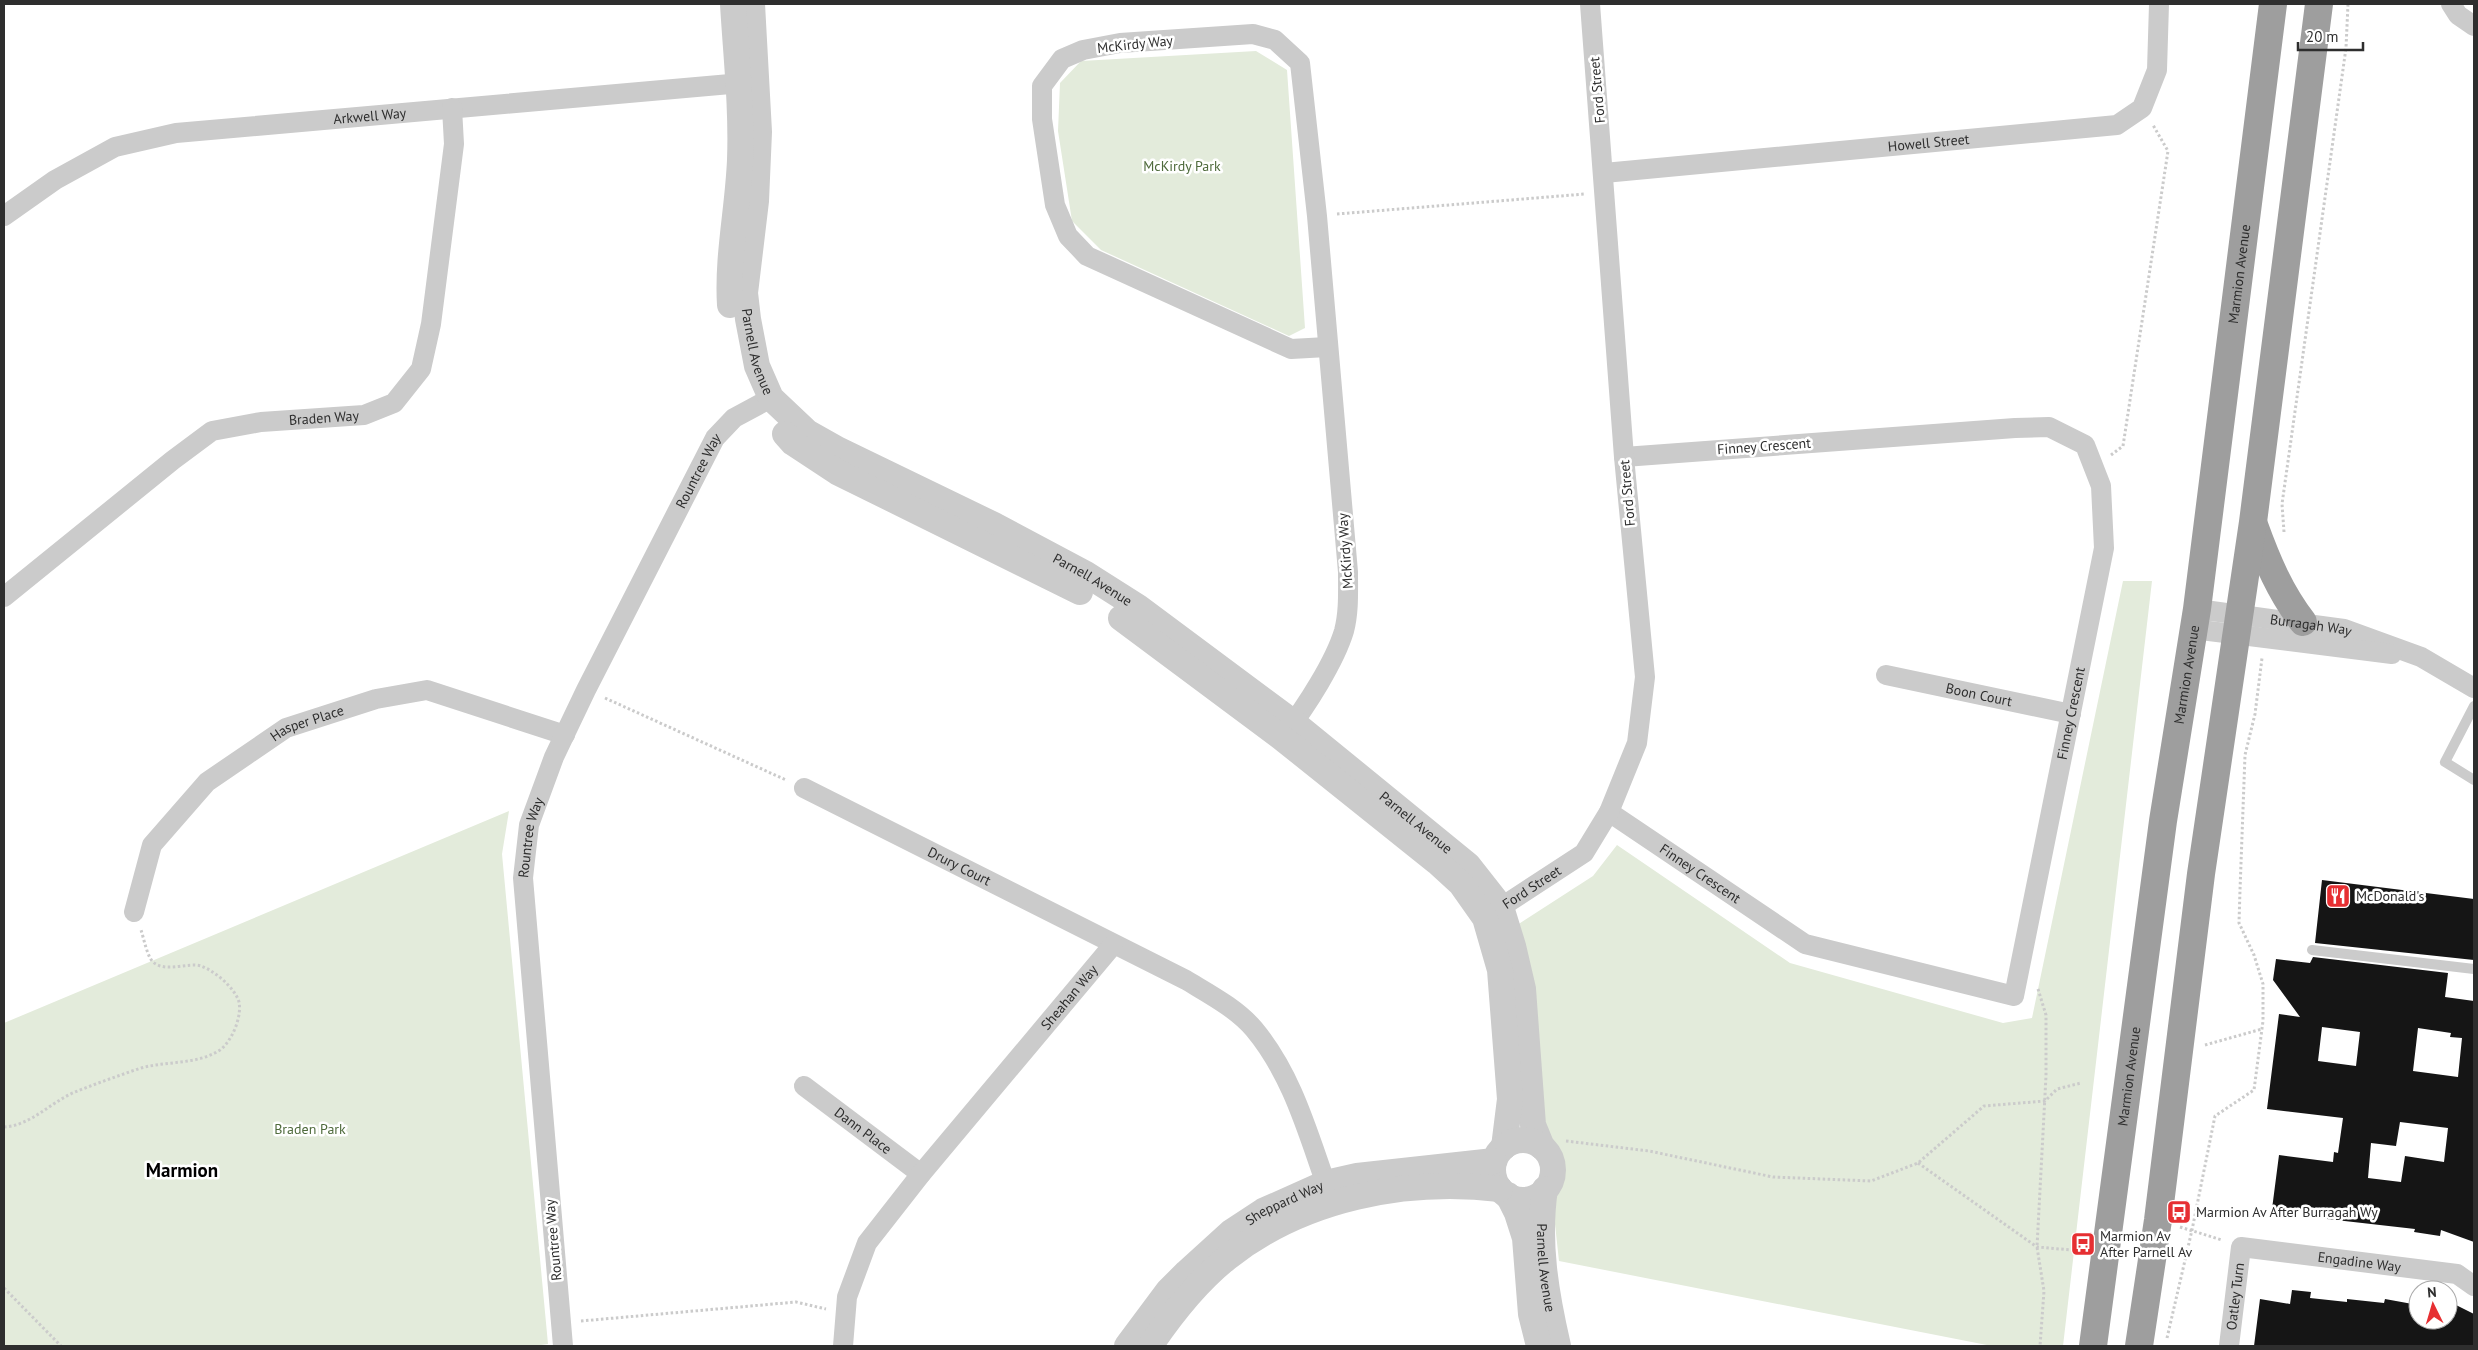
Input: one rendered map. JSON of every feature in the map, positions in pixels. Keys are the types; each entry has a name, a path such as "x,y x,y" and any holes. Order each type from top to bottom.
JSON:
{"highway":[{"name":"Marmion Avenue","path":"2093,1346 2163,821 2195,619 2273,4"},
{"path":"2139,1346 2158,1220 2201,874 2253,522 2319,4"},
{"path":"2253,522 2275,579 2286,600 2303,622"}],"street":[{"name":"Parnell Avenue","path":"733,4 746,83"},
{"name":"Parnell Avenue","path":"752,4 738,207 730,264 730,317 739,363 793,443 837,472 1071,586 1134,626 1288,730 1493,912 1523,989 1533,1125 1553,1141 1548,1154 1552,1172 1545,1189 1541,1214 1545,1283 1558,1346"},
{"name":"Ford Street","path":"1493,912 1584,853 1609,812 1637,744 1645,678 1624,457 1606,193 1590,4"},
{"path":"2142,108 2157,70 2159,4"},
{"path":"2450,4 2458,14 2474,26"},
{"name":"McKirdy Way","path":"1288,730 1336,652 1344,630 1348,605 1348,572 1317,216 1300,63 1275,40 1253,34 1120,43 1083,50 1062,59 1042,86 1042,119 1055,206 1068,236 1087,256 1291,349 1327,346"},
{"name":"Arkwell Way","path":"4,216 55,180 115,147 176,133 746,83"},
{"name":"Braden Way","path":"4,597 173,460 212,432 262,422 364,415 394,403 420,370 431,324 454,144 452,108"},
{"name":"Howell Street","path":"1604,172 2117,126 2142,108"},
{"name":"Rountree Way","path":"562,1346 523,878 529,825 565,735 586,690 715,438 734,418 765,401"},
{"name":"Finney Crescent","path":"1609,812 1805,944 2014,996 2104,548 2102,486 2085,445 2049,427 1624,457"},
{"name":"Burragah Way","path":"2195,619 2238,625 2303,622 2344,628 2422,657 2474,688"},
{"name":"Burragah Way","path":"2238,625 2263,639 2422,657"},
{"name":"Boon Court","path":"1886,675 2071,714"},
{"name":"Hasper Place","path":"134,912 152,845 206,782 286,728 376,700 427,690 565,735"},
{"name":"Drury Court","path":"804,788 1114,945"},
{"name":"Parnell Avenue","path":"1493,912 1500,970 1510,1099 1495,1180 1517,1213 1525,1238 1531,1314 1539,1346"},
{"path":"1114,945 1186,980 1224,1003 1253,1028 1290,1083 1329,1193"},
{"name":"Sheahan Way","path":"843,1346 844,1313 847,1297 867,1243 921,1174 1114,945"},
{"name":"Dann Place","path":"804,1086 921,1174"},
{"path":"1499,1154 1511,1142 1527,1140 1553,1141"},
{"name":"Sheppard Way","path":"1150,1346 1190,1296 1226,1259 1272,1228 1357,1176 1499,1154"},
{"name":"Sheppard Way","path":"1128,1346 1168,1291 1232,1232 1263,1211 1329,1193 1473,1186 1504,1192"},
{"path":"1504,1192 1517,1199 1528,1199 1545,1189"},
{"name":"Engadine Way","path":"2241,1247 2457,1274 2474,1286"},
{"name":"Oatley Turn","path":"2229,1346 2241,1247"}],"lane":[{"path":"2474,706 2445,762 2474,780"},
{"path":"2312,950 2474,969"}],"path":[{"path":"2285,540 2282,504 2346,48 2348,4"},
{"path":"2094,467 2124,446 2168,151 2142,108"},
{"path":"1317,216 1606,193"},
{"path":"2165,1346 2192,1230 2214,1116 2254,1090 2262,1028 2263,984 2239,923 2239,914 2246,755 2255,714 2263,639"},
{"path":"586,690 804,788"},
{"path":"4,1126 11,1126 27,1120 74,1093 138,1069 204,1057 221,1049 230,1039 236,1023 239,1003 231,987 201,966 158,965 151,961 134,912"},
{"path":"2020,971 2037,987 2046,1015 2045,1101 2037,1247 2044,1291 2040,1346"},
{"path":"2205,1045 2262,1028"},
{"path":"1553,1141 1649,1151 1773,1177 1871,1181 1918,1163 1984,1106 2045,1101 2057,1089 2081,1083"},
{"path":"1918,1163 2037,1247 2105,1254"},
{"path":"2158,1220 2241,1247"},
{"path":"4,1288 61,1346"},
{"path":"560,1322 796,1302 844,1313"}],"green space":[{"name":"McKirdy Park","path":"1256,51 1287,70 1305,328 1289,336 1101,250 1072,221 1058,131 1060,83 1081,61"},
{"path":"2123,581 2152,581 2063,1346 1992,1346 1559,1261 1528,976 1514,927 1593,876 1617,845 1790,963 2003,1023 2032,1018"},
{"name":"Braden Park","path":"509,811 502,854 548,1344 534,1346 4,1346 4,1023"}],"building":[{"path":"2322,880 2474,899 2474,960 2315,943"},
{"path":"2313,957 2448,973 2445,997 2474,1001 2474,1242 2441,1230 2440,1236 2414,1232 2415,1229 2327,1219 2328,1212 2293,1208 2293,1211 2272,1209 2279,1155 2333,1162 2334,1152 2338,1153 2343,1118 2267,1109 2279,1014 2300,1017 2273,980 2276,959 2310,963","holes":["2322,1027 2360,1032 2356,1066 2318,1061","2418,1028 2451,1033 2450,1037 2462,1038 2458,1077 2413,1071","2400,1122 2448,1128 2444,1162 2405,1156 2401,1182 2368,1178 2371,1143 2396,1146"]},
{"path":"2292,1290 2311,1292 2310,1298 2384,1303 2385,1299 2408,1303 2408,1330 2458,1330 2458,1306 2474,1314 2474,1346 2254,1346 2260,1299 2290,1304"}],"place":[{"name":"McDonald's","path":"2338,896"},
{"name":"Marmion Av After Burragah Wy","path":"2179,1212"},
{"name":"Marmion Av After Parnell Av","path":"2083,1244"}],"district":[{"name":"Marmion","path":"182,1170"}]}
